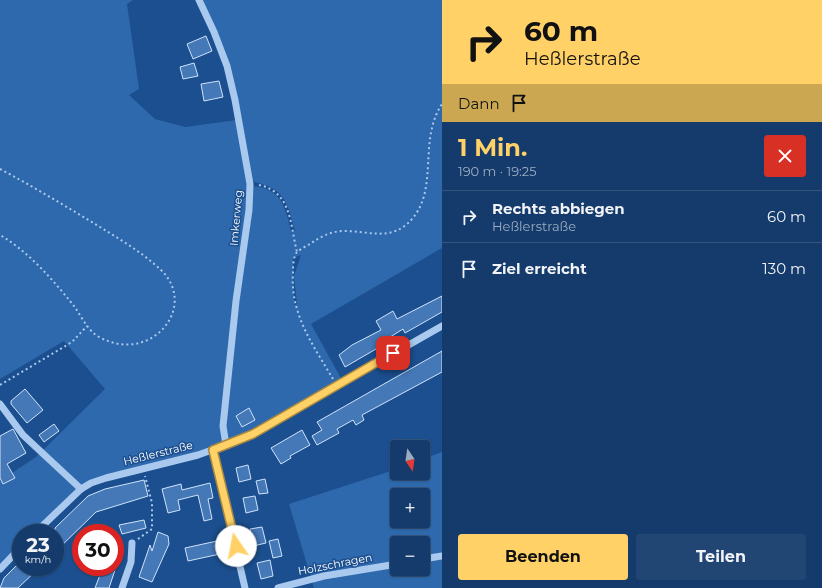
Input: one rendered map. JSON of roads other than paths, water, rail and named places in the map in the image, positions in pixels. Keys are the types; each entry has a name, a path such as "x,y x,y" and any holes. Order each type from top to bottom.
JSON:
{"street":[{"name":"Imkerweg","path":"199,0 214,32 226,66 237,107 250,184 249,210 223,426 226,445"},
{"name":"Heßlerstraße","path":"44,524 81,489 106,478 213,450 253,434 442,326"},
{"path":"0,404 23,435 81,489"},
{"path":"213,450 245,588"},
{"path":"122,588 131,562 132,543"},
{"path":"0,569 12,556"},
{"path":"430,558 442,556"},
{"name":"Holzschragen","path":"278,588 324,576 390,565"}]}
